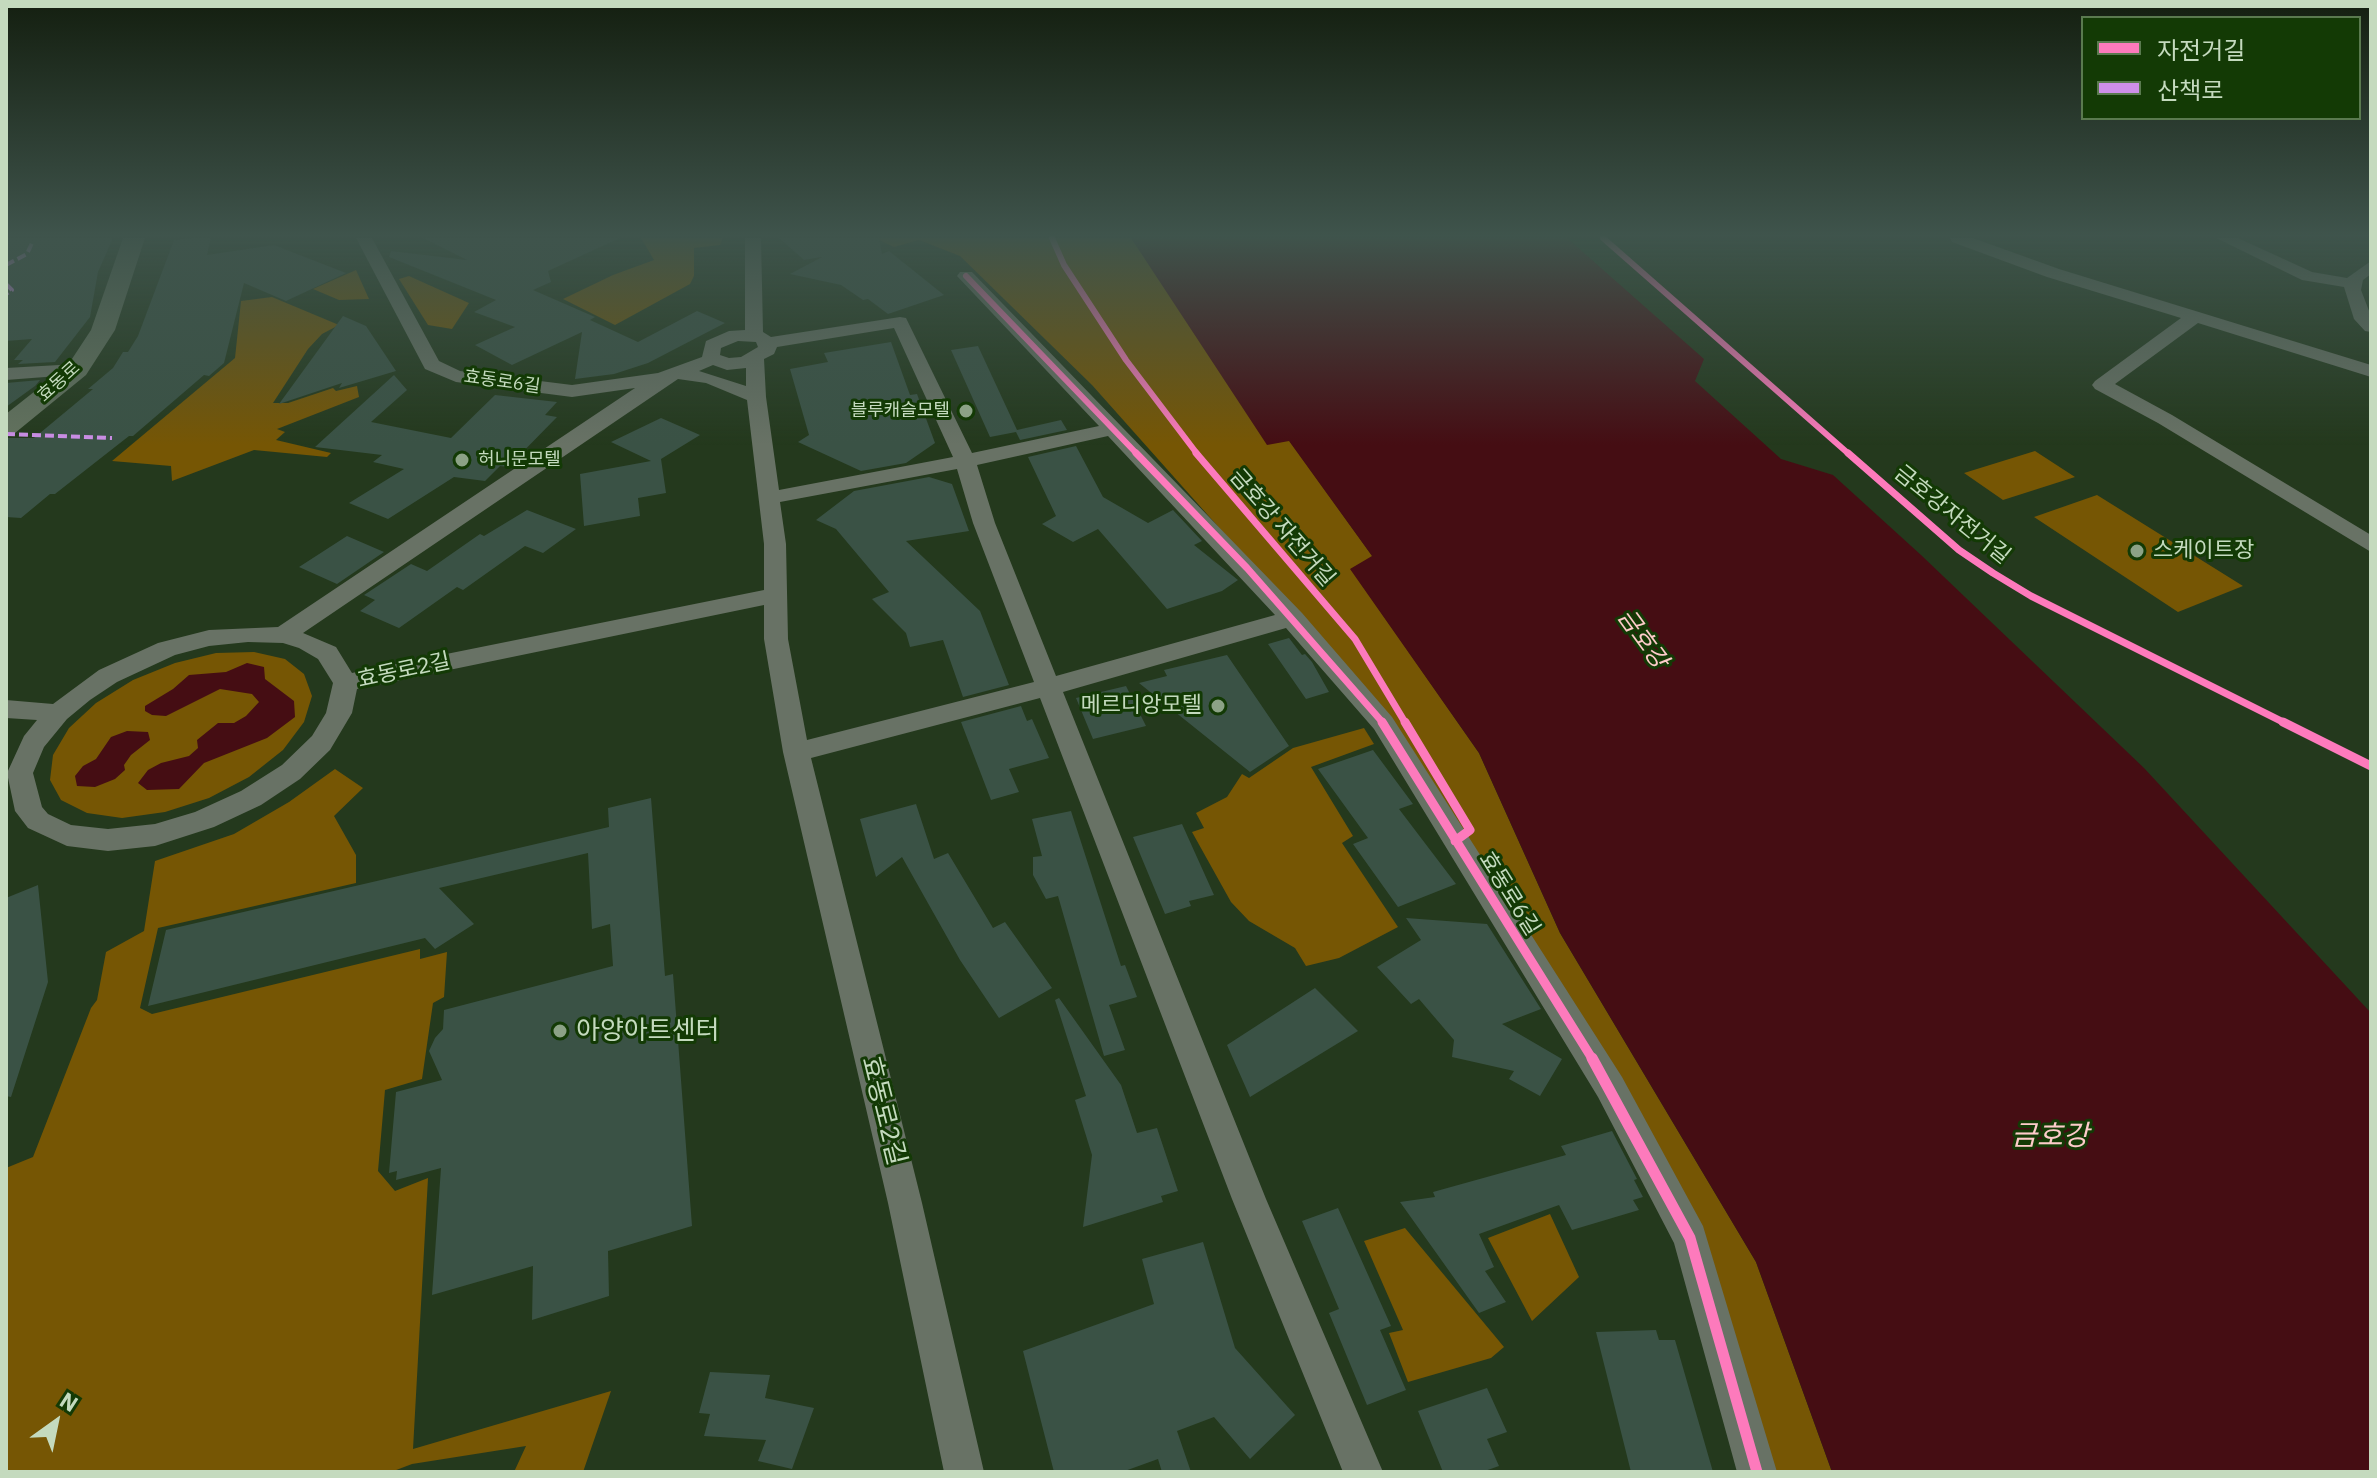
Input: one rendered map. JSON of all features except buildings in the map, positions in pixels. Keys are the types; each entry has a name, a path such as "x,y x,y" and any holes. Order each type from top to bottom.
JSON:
{"main road":[{"name":"효동로","path":"6,427 77,370 103,330 111,307"}],"street":[{"name":"효동로6길","path":"401,307 432,365 456,376 572,391 671,375 713,359"},
{"path":"756,307 756,397 775,544 776,595"},
{"name":"효동로6길","path":"996,307 1294,618 1383,723 1610,1087 1690,1238 1757,1472"},
{"path":"2163,307 2371,371"},
{"path":"2358,307 2363,319 2371,327"},
{"path":"2195,317 2102,385 2165,419 2371,545"},
{"path":"758,346 735,335 718,341 710,350 713,359 727,364 758,346 900,322 965,461 984,523 1249,1199 1363,1472"},
{"path":"6,374 77,370"},
{"path":"283,635 671,375 710,378 756,397"},
{"path":"769,498 965,461 1115,428"},
{"name":"효동로2길","path":"346,683 776,595 776,639 796,752 908,1217 964,1472"},
{"path":"796,752 1048,687 1294,618"},
{"path":"248,634 283,635 308,642 327,653 346,683 339,713 321,743 291,772 251,798 204,820 155,835 108,840 67,835 38,821 29,811 20,773 33,743 58,713 108,676 167,649 209,638 248,634"},
{"path":"6,709 58,713"}],"shaded area":[{"path":"240,307 296,307 339,325 322,334 308,349 273,403 288,403 333,388 336,391 357,386 359,397 277,429 285,432 276,440 331,453 327,457 254,450 172,481 171,466 112,461 235,358"},
{"path":"417,307 466,307 452,329 428,325"},
{"path":"579,307 648,307 615,325"},
{"path":"1012,307 1185,307 1289,440 1373,557 1351,569 1479,753 1560,933 1756,1262 1832,1472 1760,1472 1704,1239 1457,827 1247,559 1092,385"},
{"path":"2035,451 2075,477 2003,500 1964,473"},
{"name":"스케이트장","path":"2097,495 2243,586 2178,612 2034,517"},
{"path":"254,652 285,659 304,674 312,696 304,722 283,750 249,777 209,798 165,812 122,818 87,813 61,800 50,780 53,755 69,728 96,703 133,680 175,663 216,653"},
{"path":"1364,728 1374,744 1311,767 1353,836 1342,843 1398,927 1339,958 1306,966 1295,948 1249,921 1231,902 1192,832 1204,828 1196,813 1227,797 1242,774 1249,778 1293,748"},
{"path":"335,769 363,788 334,816 356,855 356,883 158,928 140,1008 152,1014 420,949 420,959 447,952 444,997 433,1003 422,1079 385,1090 378,1171 395,1191 428,1178 413,1449 611,1391 583,1472 514,1472 526,1446 412,1464 391,1472 6,1472 6,1168 33,1157 91,1008 97,1000 106,952 144,931 155,861 234,834 289,802"},
{"path":"1550,1214 1579,1277 1532,1321 1488,1238"},
{"path":"1405,1228 1504,1347 1491,1358 1408,1382 1389,1333 1403,1330 1364,1241"}],"water":[{"name":"금호강","path":"1176,307 1645,307 1704,359 1695,381 1781,459 1833,475 1921,555 2144,768 2371,1013 2371,1472 1832,1472 1756,1262 1560,933 1479,753 1350,569 1372,556 1289,441 1267,445"},
{"path":"247,663 264,667 265,679 294,701 295,717 267,738 204,763 179,789 147,790 138,783 148,770 161,763 189,756 198,748 197,740 218,723 234,723 259,702 252,694 220,689 166,716 152,715 145,711 145,706 189,675 226,672"},
{"path":"127,731 148,732 150,740 131,755 124,765 125,770 115,779 95,787 77,786 75,776 83,766 96,759 111,737"}],"marked path":[{"path":"6,434 112,438"}],"cycle path":[{"path":"996,307 1247,568 1383,723 1610,1087 1690,1238 1757,1472"},
{"name":"금호강 자전거길","path":"1091,307 1126,360 1217,480 1355,639 1470,830 1455,841"},
{"name":"금호강자전거길","path":"1682,307 1959,550 1993,573 2031,596 2371,766"}],"place":[{"name":"블루캐슬모텔","path":"966,411"},
{"name":"허니문모텔","path":"462,460"},
{"name":"스케이트장","path":"2137,551"},
{"name":"메르디앙모텔","path":"1218,706"},
{"name":"아양아트센터","path":"560,1031"}]}
